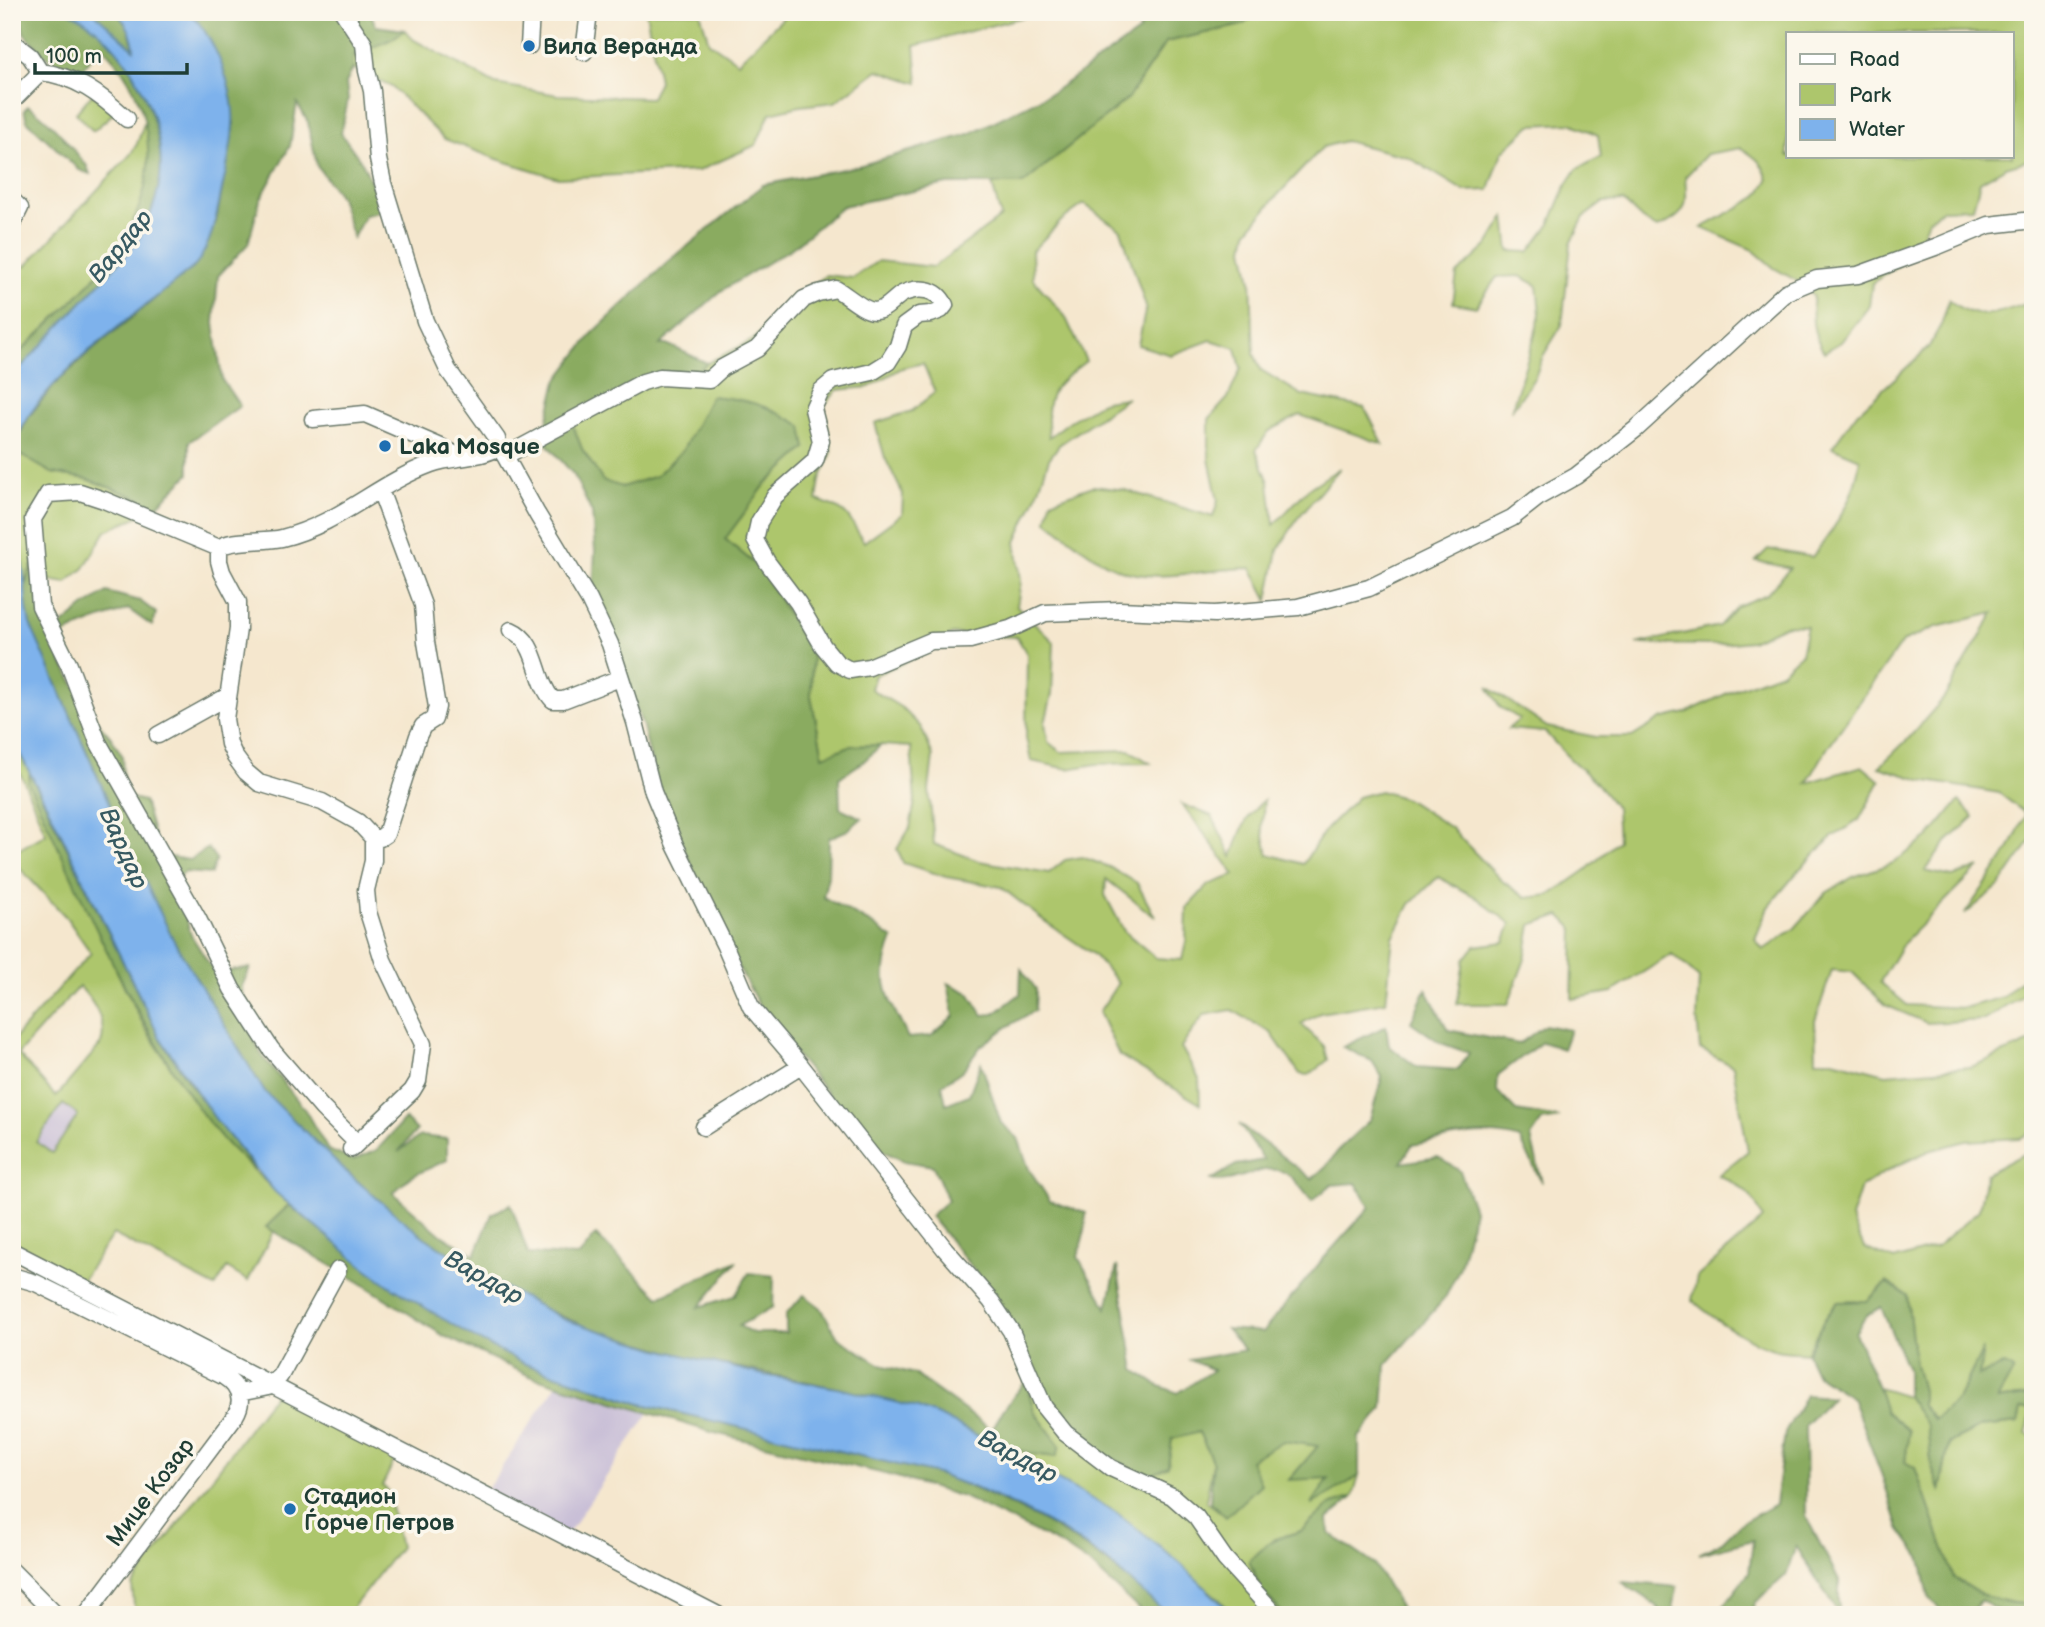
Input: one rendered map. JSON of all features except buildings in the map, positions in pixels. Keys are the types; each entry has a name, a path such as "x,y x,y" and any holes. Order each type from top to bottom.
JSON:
{"street":[{"path":"343,12 364,44 383,183 425,321 448,370 497,439 537,514 589,600 610,644 658,804 747,999 909,1205 991,1301 1011,1331 1044,1407 1065,1433 1111,1468 1172,1496 1196,1517 1225,1559 1276,1615"},
{"path":"529,46 531,12"},
{"path":"584,52 589,12"},
{"path":"12,42 35,61 39,72"},
{"path":"12,101 39,72"},
{"path":"39,72 72,79 103,98 127,119"},
{"path":"12,200 20,207 12,224"},
{"path":"219,548 222,572 238,602 238,629 225,719 229,744 240,765 259,783 332,807 358,822 373,838 373,861 366,890 368,912 383,960 420,1037 423,1052 418,1081 412,1091 354,1146 271,1049 232,989 198,919 98,742 69,665 40,606 33,519 48,494 80,492 219,548 232,542 269,541 298,534 333,519 380,490 431,464 458,456 502,451 643,382 660,377 709,380 722,368 757,349 804,299 818,293 836,289 866,309 876,311 888,306 903,294 931,290 938,293 945,304 941,310 919,315 904,326 898,346 888,362 872,372 833,381 821,391 813,409 821,441 815,461 775,496 760,522 755,540 767,562 798,603 823,646 837,663 850,670 869,667 931,641 971,640 1010,629 1045,613 1119,610 1215,614 1298,607 1369,588 1512,518 1540,496 1576,476 1636,429 1786,292 1817,279 1858,275 1989,225 2033,220"},
{"path":"313,419 365,414 458,456"},
{"path":"373,838 386,834 418,736 423,726 434,719 437,707 426,642 423,604 380,490"},
{"path":"511,630 520,634 527,643 546,690 553,700 562,700 620,678"},
{"path":"158,735 228,696"},
{"path":"704,1126 801,1066"},
{"path":"12,1251 718,1615"},
{"path":"12,1276 30,1280 223,1376 232,1382 239,1393 273,1385 289,1363 338,1270"},
{"name":"Мице Козар","path":"86,1615 235,1416 240,1402 239,1393"},
{"path":"12,1571 56,1615"}],"shaded area":[{"path":"63,1104 78,1115 52,1153 36,1142"},
{"path":"557,1384 649,1413 565,1538 484,1494"}],"green space":[{"path":"19,12 72,13 92,23 110,39 139,83 149,108 157,133 160,179 153,208 135,244 12,377 13,359 90,283 112,256 130,227 143,195 148,161 142,112 134,90 116,62 100,45 84,67 69,69 44,55 24,33"},
{"path":"93,12 118,14 129,29 134,49 131,49"},
{"path":"189,12 370,12 376,26 404,30 392,39 353,56 353,68 346,83 348,100 341,133 363,164 384,211 365,215 353,238 340,197 317,166 308,122 297,103 290,146 260,200 248,244 218,276 214,323 222,380 240,406 189,442 189,474 154,509 141,499 87,479 52,473 12,448 30,415 57,382 196,265 216,222 234,123 205,32"},
{"path":"646,12 700,12 709,42 738,62 783,18 780,12 1042,12 915,46 918,83 878,70 835,102 770,113 756,145 698,171 558,178 444,139 392,87 353,68 353,56 392,39 404,30 414,40 495,84 558,95 651,98 659,81"},
{"path":"1127,12 1260,12 1242,25 1166,42 1128,98 1023,184 947,184 843,206 792,248 721,291 660,345 669,345 707,363 696,372 661,372 572,423 582,449 603,481 622,487 656,476 683,450 711,396 758,405 802,426 806,448 765,485 725,539 762,570 812,655 811,697 823,756 850,746 881,745 863,762 839,778 840,808 862,818 848,830 829,838 828,876 823,897 893,939 885,968 885,979 890,1001 908,1038 931,1036 954,1016 948,983 969,993 983,1015 994,1014 1020,994 1021,969 1036,989 1035,1010 981,1046 963,1070 942,1085 946,1104 969,1095 981,1063 1001,1123 1018,1138 1029,1169 1050,1201 1086,1213 1078,1257 1107,1308 1117,1266 1135,1370 1157,1385 1178,1393 1213,1370 1190,1360 1245,1350 1226,1329 1263,1332 1370,1207 1356,1183 1331,1185 1312,1201 1290,1176 1272,1169 1221,1181 1211,1180 1236,1165 1264,1160 1239,1124 1312,1179 1370,1120 1382,1077 1372,1061 1343,1047 1386,1026 1389,1046 1417,1067 1458,1070 1469,1053 1441,1043 1411,1022 1426,989 1448,1030 1519,1044 1545,1025 1570,1030 1563,1049 1542,1042 1498,1075 1497,1091 1516,1111 1560,1118 1542,1121 1531,1137 1542,1183 1520,1139 1493,1134 1466,1135 1412,1145 1401,1163 1438,1157 1460,1171 1474,1210 1460,1267 1445,1298 1386,1365 1383,1408 1359,1437 1359,1476 1311,1505 1329,1478 1289,1480 1318,1446 1283,1441 1250,1460 1261,1484 1226,1517 1210,1502 1213,1463 1199,1432 1172,1439 1168,1466 1149,1477 1097,1451 1062,1422 987,1286 930,1216 948,1200 933,1166 904,1161 870,1145 767,1020 736,963 659,794 643,727 593,588 595,551 592,513 574,475 545,442 544,434 557,381 593,333 668,262 763,185 858,166 969,134 1053,92 1141,30"},
{"path":"1260,12 2033,12 2033,159 2006,167 1980,182 1973,208 1944,209 1928,220 1908,259 1872,283 1869,306 1841,342 1824,352 1813,325 1814,296 1804,285 1774,268 1753,250 1702,228 1757,197 1768,180 1758,161 1741,148 1707,154 1685,177 1686,196 1683,209 1667,223 1657,228 1642,219 1623,201 1604,202 1584,217 1571,243 1562,325 1543,356 1535,377 1511,411 1540,314 1537,285 1520,276 1497,277 1476,307 1453,303 1457,274 1488,245 1505,217 1509,251 1529,252 1550,224 1566,186 1577,169 1601,157 1598,135 1571,123 1531,125 1502,152 1489,190 1464,191 1408,157 1345,141 1323,147 1247,232 1244,248 1251,281 1254,354 1261,370 1302,395 1365,408 1383,444 1300,415 1269,431 1256,450 1269,482 1274,525 1308,489 1340,468 1297,519 1278,550 1268,600 1251,568 1165,576 1136,574 1100,560 1047,521 1051,501 1093,486 1125,490 1213,517 1218,501 1209,459 1209,419 1228,398 1241,368 1236,348 1211,340 1171,355 1138,345 1146,307 1121,230 1084,204 1062,220 1032,251 1033,279 1065,316 1086,361 1053,392 1048,410 1049,437 1104,401 1127,398 1059,445 1049,459 1037,495 1016,542 1021,581 1017,606 1054,642 1052,694 1045,723 1048,742 1061,752 1129,750 1150,763 1097,764 1068,769 1031,761 1026,738 1027,654 1017,637 952,634 928,652 875,675 871,689 902,708 921,727 933,756 929,790 934,844 979,861 1049,873 1065,860 1082,857 1109,867 1137,883 1155,917 1106,879 1105,895 1124,931 1156,958 1182,960 1186,942 1187,908 1208,885 1235,875 1182,804 1212,816 1232,857 1247,820 1264,800 1262,827 1268,854 1303,864 1326,829 1358,797 1380,791 1406,799 1451,828 1501,880 1526,898 1550,895 1586,870 1618,841 1616,808 1595,781 1545,732 1508,729 1520,719 1500,707 1488,687 1547,727 1596,737 1632,737 1661,719 1686,713 1736,689 1781,672 1801,654 1807,626 1786,625 1751,641 1712,645 1636,644 1719,626 1737,606 1767,594 1790,568 1756,561 1768,549 1812,557 1843,511 1858,473 1860,459 1832,447 1857,413 1928,348 1941,325 1949,300 1970,313 1980,314 2000,312 2033,302 2033,838 2000,885 1964,915 2008,852 2026,814 1999,793 1921,780 1879,767 1944,698 1994,613 1936,627 1902,642 1828,747 1807,783 1862,766 1880,781 1859,820 1831,838 1768,907 1755,939 1763,950 1794,929 1826,893 1853,877 1893,863 1929,837 1959,801 1974,817 1945,844 1925,871 1953,877 1979,867 1904,942 1880,982 1907,1005 1964,1008 2003,997 2033,969 2033,987 1984,1020 1927,1023 1885,1005 1852,972 1832,970 1815,1021 1816,1060 1833,1060 1886,1074 1971,1067 2033,1041 2033,1132 2020,1138 1966,1141 1929,1151 1894,1167 1861,1187 1851,1218 1864,1248 1894,1260 1937,1247 1979,1210 1986,1174 2033,1149 2033,1386 2026,1396 1995,1400 2013,1371 2002,1365 1979,1377 1982,1351 1959,1398 1935,1420 1922,1406 1907,1295 1887,1282 1867,1301 1837,1302 1806,1353 1777,1350 1751,1340 1720,1322 1692,1300 1697,1277 1763,1219 1746,1192 1718,1175 1748,1151 1733,1066 1700,1049 1697,1017 1699,978 1672,954 1612,992 1572,999 1574,929 1560,915 1531,925 1525,959 1508,1004 1457,1004 1464,960 1475,946 1504,942 1511,924 1474,896 1438,877 1410,904 1393,937 1386,1002 1320,1013 1301,1024 1324,1046 1328,1060 1309,1075 1300,1074 1271,1033 1232,1010 1204,1015 1181,1047 1199,1079 1200,1104 1119,1055 1099,1012 1118,983 1094,955 1001,887 946,877 903,863 897,849 910,828 915,801 911,747 850,746 823,757 811,696 812,655 762,570 725,539 765,485 806,448 712,396 683,450 656,476 622,487 603,482 582,449 572,423 661,372 696,372 707,363 753,340 782,309 826,275 853,278 878,261 933,267 1001,217 992,184 1023,184 1128,98 1166,42 1242,25","holes":["923,363 935,392 912,411 875,423 885,458 903,494 902,514 864,542 846,515 817,500 820,479 832,452 824,406 837,390 869,387 902,368"]},
{"path":"92,94 115,112 93,131 76,113"},
{"path":"28,106 60,133 87,166 90,174 79,170 27,121 24,110"},
{"path":"145,121 149,153 147,186 131,229 102,270 12,360 12,257 25,267 130,155"},
{"path":"12,450 52,473 87,479 141,499 154,509 106,531 84,568 66,583 41,579 35,558 24,584 22,553 12,529"},
{"path":"35,558 46,615 55,631 107,592 140,601 156,613 152,626 128,609 64,635 61,661 93,717 122,755 124,796 144,801 155,839 164,856 190,860 208,848 216,859 211,874 185,872 165,887 184,911 191,935 215,973 250,968 242,986 243,1017 261,1054 305,1110 328,1150 353,1160 377,1150 405,1119 417,1130 398,1152 420,1136 447,1139 447,1160 410,1177 393,1193 440,1234 475,1255 492,1214 511,1204 528,1254 579,1256 596,1235 659,1297 737,1261 699,1307 735,1296 749,1273 774,1276 773,1307 739,1326 753,1333 786,1333 786,1314 804,1295 821,1308 838,1338 881,1365 914,1374 992,1430 1003,1410 1026,1381 1034,1411 1060,1446 1056,1457 1032,1454 992,1443 918,1408 842,1389 692,1358 587,1327 542,1308 491,1280 424,1237 341,1167 264,1091 174,942 129,848 30,624 25,590"},
{"path":"12,739 30,773 28,782 145,1028 184,1088 227,1144 289,1205 266,1227 273,1232 248,1281 227,1268 215,1287 113,1234 79,1284 12,1251 12,1041 91,953 66,917 12,860 12,853 46,834 23,779 12,761","holes":["79,986 94,1005 101,1020 103,1036 101,1044 56,1097 18,1054","63,1104 78,1115 52,1153 36,1142"]},
{"path":"30,773 159,1036 189,1083 255,1170 210,1124 182,1085 133,1002 28,782"},
{"path":"289,1205 390,1286 478,1340 523,1363 638,1403 937,1474 971,1487 1060,1531 1114,1568 1168,1615 1145,1615 1091,1565 1061,1545 963,1497 893,1476 711,1432 530,1376 444,1336 266,1227"},
{"path":"1887,1283 1907,1295 1922,1406 1934,1420 1959,1398 1983,1349 1979,1376 2005,1365 2014,1370 1997,1400 2026,1396 2033,1386 2033,1408 2021,1409 2018,1423 1981,1427 1949,1443 1940,1490 1932,1468 1927,1426 1907,1396 1907,1369 1881,1307 1866,1316 1855,1333 1886,1412 1909,1431 1905,1462 1915,1468 1954,1578 1983,1596 2013,1603 2033,1604 2033,1615 2003,1615 1981,1600 1972,1611 1974,1615 1944,1615 1929,1597 1921,1559 1899,1528 1852,1398 1817,1375 1807,1354 1824,1320 1838,1302 1867,1301"},
{"path":"1026,1381 1168,1466 1172,1439 1199,1432 1213,1463 1206,1501 1226,1516 1234,1509 1249,1460 1283,1441 1319,1446 1290,1479 1329,1478 1313,1503 1359,1476 1353,1497 1330,1505 1301,1531 1272,1540 1262,1590 1284,1615 1233,1615 1220,1600 1117,1513 992,1443 1032,1454 1056,1457 1060,1446 1034,1411"},
{"path":"1878,1387 1907,1396 1927,1425 1932,1468 1941,1488 1949,1443 1981,1427 2018,1423 2021,1409 2033,1408 2026,1434 2033,1436 2033,1604 2013,1603 1983,1596 1954,1578 1915,1468 1905,1462 1909,1431 1886,1412"},
{"name":"Стадион Ѓорче Петров","path":"276,1392 397,1455 382,1486 387,1489 400,1547 350,1611 355,1615 135,1615 132,1586"},
{"path":"1806,1395 1832,1397 1805,1425 1806,1517 1839,1580 1839,1615 1796,1546 1786,1575 1755,1603 1753,1615 1720,1615 1749,1572 1753,1540 1699,1554 1722,1542 1740,1524 1775,1504 1785,1433"},
{"path":"1353,1497 1328,1519 1329,1533 1375,1565 1405,1615 1284,1615 1261,1590 1249,1561 1272,1540 1301,1531 1330,1505"},
{"path":"1622,1582 1677,1587 1673,1610 1685,1615 1662,1615 1657,1606"}],"water":[{"path":"70,12 93,12 134,49 128,29 116,12 189,12 207,35 222,64 233,111 232,141 213,228 196,265 86,353 30,414 12,448 12,377 129,252 149,217 160,178 157,130 138,82 108,41 90,24"},
{"name":"Вардар","path":"12,529 23,563 30,624 129,848 174,941 264,1091 341,1167 424,1237 491,1280 563,1319 658,1349 764,1375 842,1389 918,1408 941,1417 1117,1513 1180,1563 1233,1615 1168,1615 1106,1560 1063,1531 1018,1507 937,1474 638,1403 523,1363 478,1340 390,1286 275,1192 216,1120 159,1036 51,813 12,739"}],"place":[{"name":"Вила Веранда","path":"529,46"},
{"name":"Laka Mosque","path":"385,446"},
{"name":"Стадион Ѓорче Петров","path":"290,1509"}]}
